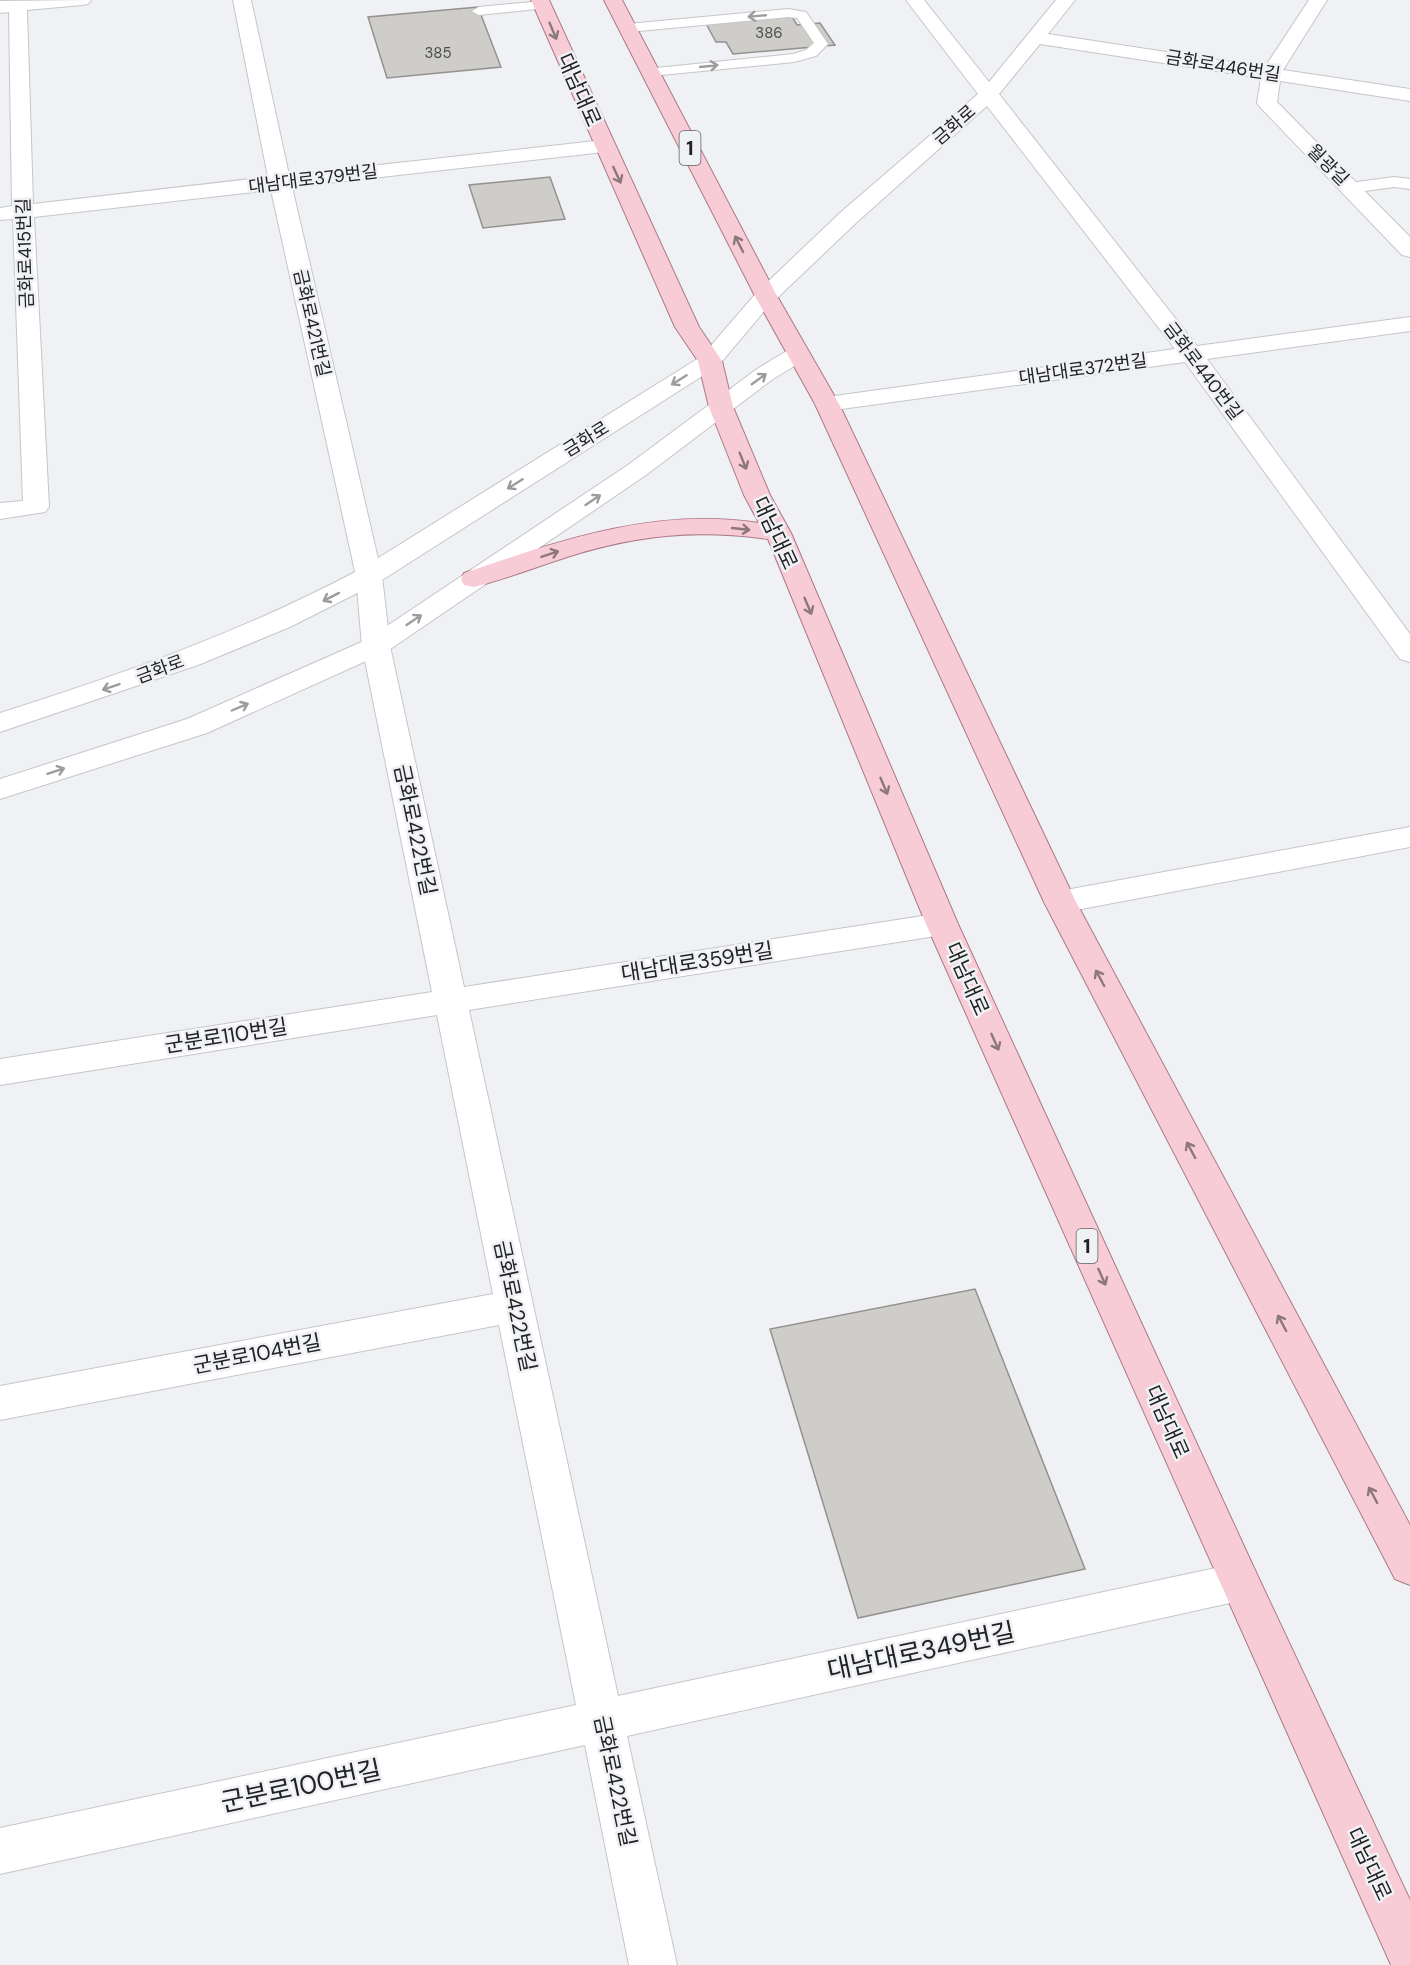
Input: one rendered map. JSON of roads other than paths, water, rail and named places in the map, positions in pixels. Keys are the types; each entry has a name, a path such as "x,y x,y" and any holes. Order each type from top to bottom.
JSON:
{"main road":[{"name":"1","path":"613,0 766,296 827,404 1060,902 1405,1547"},
{"name":"대남대로","path":"541,3 687,327 710,361 721,407 757,495 778,533 942,924 1239,1582 1410,1953"},
{"path":"474,579 583,543 640,531 705,525 778,533"}],"street":[{"path":"12,4 82,0"},
{"name":"금화로421번길","path":"242,0 280,183 369,576 376,646"},
{"name":"금화로440번길","path":"915,0 1191,354 1410,653"},
{"name":"금화로","path":"0,723 155,672 252,634 330,598 369,576 710,361 766,296 849,217 988,95 1066,0"},
{"path":"1271,73 1318,0"},
{"name":"금화로415번길","path":"0,511 36,507 12,213 12,4"},
{"name":"금화로446번길","path":"1036,38 1410,95"},
{"name":"월광길","path":"1271,73 1267,103 1410,250"},
{"name":"대남대로379번길","path":"12,213 604,146"},
{"name":"대남대로372번길","path":"827,404 1410,324"},
{"path":"0,789 197,726 376,646 637,470 721,407 798,354"},
{"name":"금화로422번길","path":"376,646 653,1965"},
{"path":"1060,902 1410,837"},
{"name":"대남대로359번길","path":"452,1000 942,924"},
{"name":"군분로110번길","path":"0,1072 452,1000"},
{"name":"군분로104번길","path":"0,1402 515,1306"},
{"name":"대남대로349번길","path":"602,1720 1239,1582"},
{"name":"군분로100번길","path":"0,1851 602,1720"}],"lane":[{"path":"479,10 541,3"},
{"path":"628,28 788,13 801,15 821,44 811,53 794,58 651,72"},
{"path":"1350,188 1394,182 1410,184"}]}
